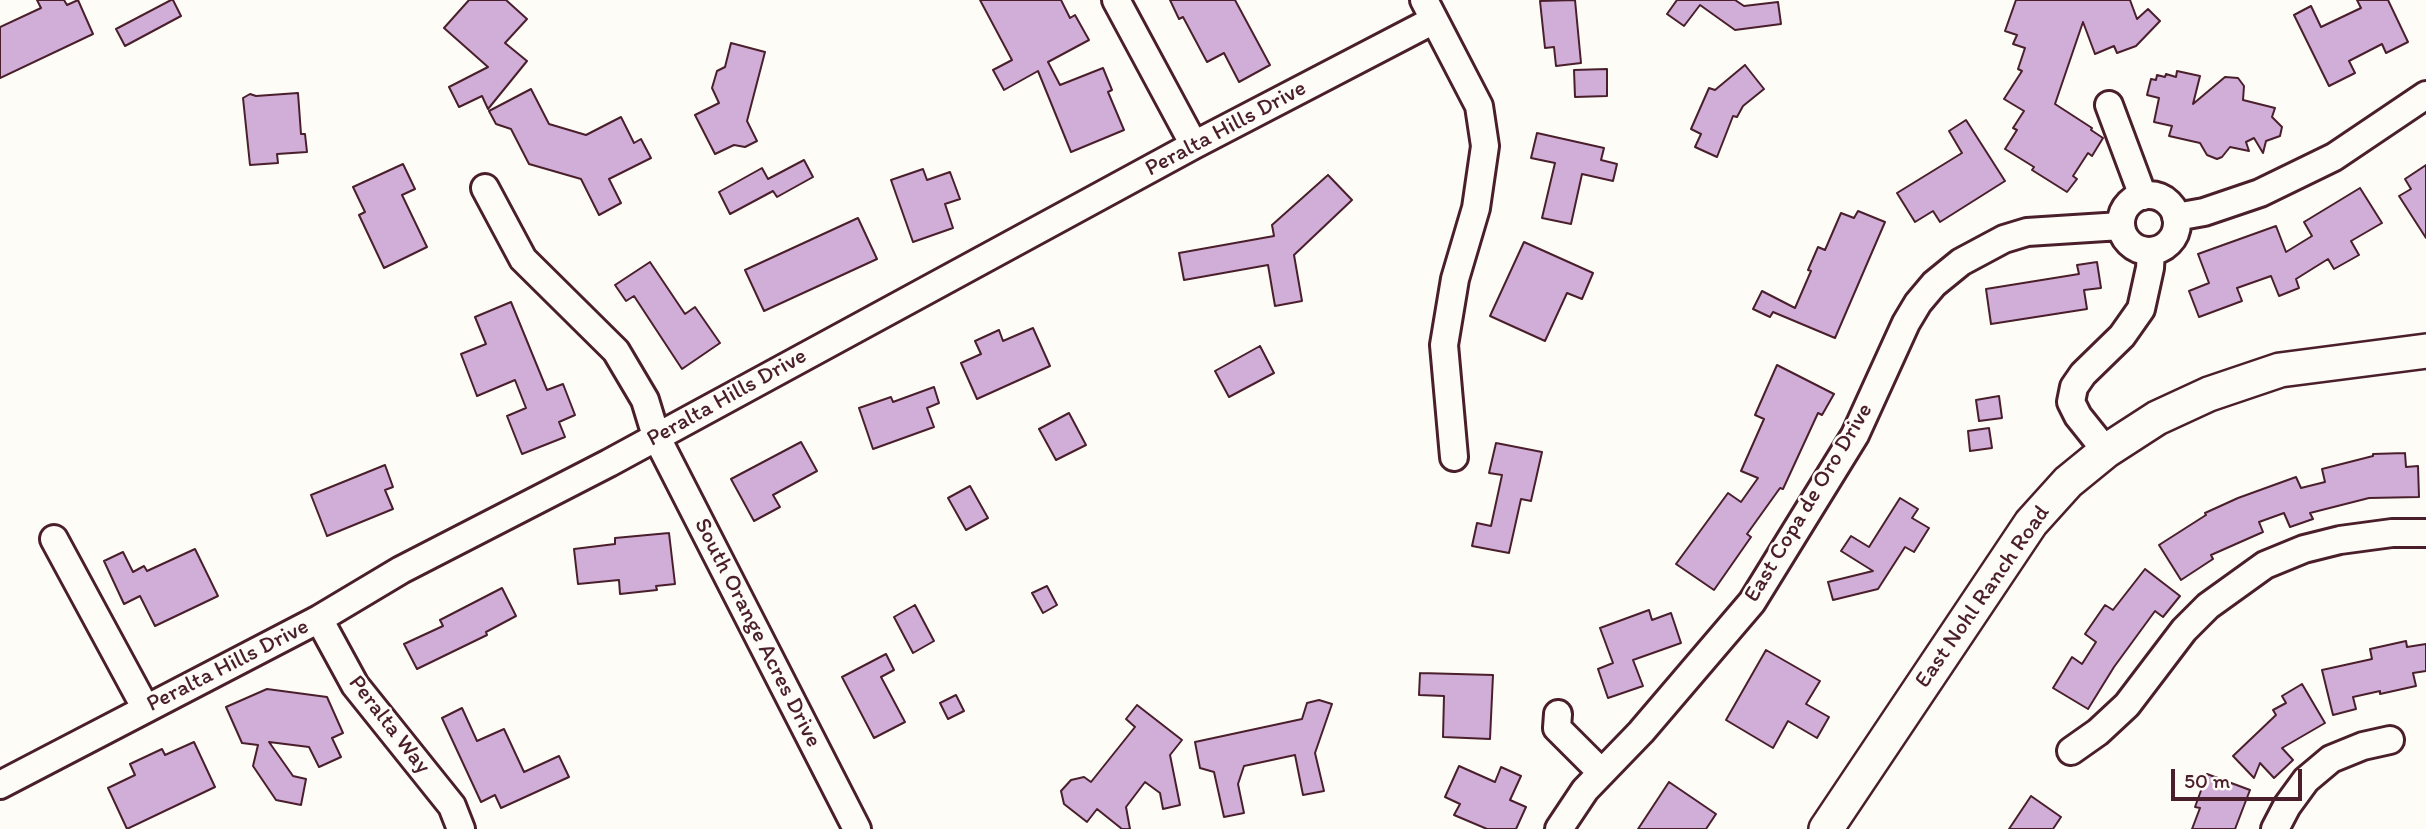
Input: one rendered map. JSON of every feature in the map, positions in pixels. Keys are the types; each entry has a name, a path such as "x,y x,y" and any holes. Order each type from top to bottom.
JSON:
{"main road":[{"name":"East Nohl Ranch Road","path":"1826,829 2031,523 2068,482 2106,451 2157,418 2209,394 2280,370 2426,351"}],"street":[{"path":"1116,0 1194,145"},
{"path":"1429,10 1479,106 1485,146 1476,208 1455,279 1444,345 1454,457"},
{"name":"Peralta Hills Drive","path":"0,785 319,619 401,570 609,463 1194,145 1429,10"},
{"path":"2176,217 2204,212 2260,193 2334,157 2426,95"},
{"path":"2109,105 2143,196"},
{"name":"South Orange Acres Drive","path":"485,188 523,259 616,351 645,400 656,436 857,829"},
{"path":"2143,196 2162,199 2168,203 2176,217 2175,233 2171,240 2151,251 2136,248 2129,243 2121,226 2127,207 2143,196"},
{"name":"East Copa de Oro Drive","path":"1559,829 1578,799 1641,732 1752,602 1855,435 1906,323 1934,284 1961,262 2004,239 2027,232 2121,226"},
{"path":"2106,451 2078,416 2071,402 2074,387 2083,374 2122,336 2141,310 2151,251"},
{"path":"2071,751 2098,732 2127,705 2184,630 2208,606 2265,565 2304,549 2340,540 2392,533 2426,533"},
{"path":"54,539 146,709"},
{"name":"Peralta Way","path":"319,619 355,685 452,806 461,829"},
{"path":"1558,714 1557,728 1601,772"},
{"path":"2275,829 2305,780 2331,760 2363,746 2390,740"}],"building":[{"path":"37,0 64,0 67,5 78,0 93,34 0,78 0,27 41,8"},
{"path":"171,0 181,16 125,46 116,29"},
{"path":"469,0 506,0 527,19 505,43 527,61 488,109 482,96 459,107 449,87 488,67 444,28"},
{"path":"980,0 1061,0 1070,18 1075,15 1089,40 1048,62 1060,85 1103,68 1112,90 1108,92 1124,130 1071,152 1038,71 1004,90 993,70 1012,60"},
{"path":"1170,0 1235,0 1270,65 1239,82 1224,53 1207,62 1183,17 1179,19"},
{"path":"1575,0 1581,63 1556,66 1554,47 1545,48 1540,1"},
{"path":"1677,0 1735,0 1744,6 1778,2 1781,24 1735,30 1700,5 1684,26 1667,14"},
{"path":"2016,0 2130,0 2137,19 2148,9 2160,21 2136,46 2117,53 2114,46 2095,54 2083,22 2055,104 2103,138 2092,156 2088,153 2073,176 2077,179 2067,192 2005,149 2017,130 2013,128 2024,111 2004,99 2022,71 2018,69 2025,48 2013,44 2017,35 2005,31"},
{"path":"2357,0 2388,0 2408,42 2386,53 2382,44 2349,61 2355,73 2329,86 2294,15 2311,6 2321,27 2361,8"},
{"path":"731,43 765,52 747,121 757,141 745,147 734,145 715,154 695,115 719,103 712,88 717,71 725,67"},
{"path":"1745,65 1764,89 1743,106 1737,117 1733,116 1717,157 1695,147 1701,134 1691,129 1709,88 1715,90"},
{"path":"1607,69 1607,96 1575,97 1574,70"},
{"path":"2177,71 2200,76 2193,104 2225,77 2238,78 2244,86 2243,100 2275,108 2272,117 2282,127 2280,136 2266,141 2263,153 2254,138 2246,142 2249,151 2230,147 2217,159 2207,155 2200,143 2169,136 2172,126 2154,122 2159,98 2147,95 2151,79 2156,80 2157,75 2165,77 2166,74 2176,77"},
{"path":"531,89 549,124 586,135 621,117 634,143 641,139 651,158 609,179 621,203 599,215 581,179 529,164 511,129 496,124 489,111"},
{"path":"298,93 301,134 305,134 307,152 277,154 278,163 250,165 243,98 250,94 256,96"},
{"path":"1966,120 2005,181 1940,222 1933,211 1915,222 1897,193 1962,153 1949,131"},
{"path":"1537,133 1604,148 1601,160 1617,164 1613,181 1582,174 1571,224 1542,218 1555,163 1531,158"},
{"path":"804,160 813,177 777,197 773,191 730,214 719,192 762,168 768,179"},
{"path":"403,164 415,189 402,195 427,247 384,268 359,215 365,212 353,187"},
{"path":"2426,165 2426,238 2399,196 2411,189 2405,179"},
{"path":"923,169 927,180 950,172 960,199 945,204 953,228 913,242 891,180"},
{"path":"1328,175 1352,200 1294,255 1302,301 1275,306 1268,265 1184,280 1179,253 1274,236 1272,225"},
{"path":"2360,188 2382,223 2351,241 2359,255 2334,269 2328,259 2296,279 2299,288 2279,296 2271,276 2237,288 2242,301 2199,317 2189,291 2209,283 2198,254 2276,226 2286,252 2312,236 2304,222"},
{"path":"1858,211 1885,222 1835,338 1773,312 1770,317 1753,309 1762,291 1795,308 1818,247 1825,250 1841,213 1854,218"},
{"path":"858,218 877,259 764,311 745,270"},
{"path":"1524,242 1593,273 1582,299 1567,293 1545,341 1490,316"},
{"path":"650,262 685,314 695,307 720,343 682,369 634,296 626,301 615,285"},
{"path":"2097,262 2101,288 2084,290 2087,309 1991,324 1986,289 2079,274 2077,265"},
{"path":"511,302 547,390 563,384 575,415 559,422 565,437 522,454 507,416 526,408 515,380 477,396 461,354 486,344 475,317"},
{"path":"1033,328 1050,366 977,399 961,363 981,354 975,341 999,330 1003,341"},
{"path":"1260,346 1274,373 1229,397 1215,371"},
{"path":"1777,365 1834,394 1822,415 1818,413 1783,489 1780,488 1747,534 1751,537 1714,590 1676,564 1728,493 1741,502 1758,478 1741,471 1764,419 1755,415"},
{"path":"934,387 939,403 927,408 934,427 873,449 859,408 891,397 893,402"},
{"path":"1999,396 2002,418 1979,421 1976,400"},
{"path":"1069,413 1086,445 1056,460 1039,429"},
{"path":"1989,428 1992,448 1970,451 1968,431"},
{"path":"801,442 817,471 773,495 780,507 754,521 731,479"},
{"path":"1496,443 1542,452 1531,501 1521,499 1509,553 1472,546 1477,523 1491,526 1502,475 1489,473"},
{"path":"2405,453 2406,467 2418,466 2419,497 2369,498 2310,513 2313,519 2290,527 2284,513 2259,522 2263,532 2211,555 2213,559 2181,580 2159,545 2206,515 2205,513 2238,498 2296,477 2301,488 2325,482 2322,469 2373,454"},
{"path":"385,465 393,487 385,490 393,509 327,536 311,495"},
{"path":"970,486 988,518 966,530 948,498"},
{"path":"1900,498 1918,509 1912,518 1929,528 1914,552 1905,547 1878,589 1833,600 1828,582 1873,571 1841,551 1851,536 1869,547"},
{"path":"669,533 675,584 656,586 657,590 620,594 619,580 578,584 574,549 615,544 615,538"},
{"path":"195,549 218,596 155,626 140,596 124,604 104,561 123,552 133,572 144,566 147,571"},
{"path":"2145,569 2180,596 2163,617 2155,611 2114,667 2088,709 2053,688 2072,657 2082,664 2096,642 2085,634 2105,605 2113,610"},
{"path":"1047,586 1057,605 1043,613 1032,593"},
{"path":"502,588 516,616 486,632 487,635 417,669 404,644 443,626 440,620"},
{"path":"915,605 934,641 913,653 894,617"},
{"path":"1649,610 1652,620 1671,613 1681,643 1633,660 1643,686 1608,698 1598,669 1613,663 1600,628"},
{"path":"2406,641 2407,647 2426,644 2426,671 2413,673 2416,686 2353,697 2356,709 2333,715 2322,670 2372,659 2370,649"},
{"path":"1766,650 1820,681 1806,704 1829,717 1817,738 1788,721 1773,748 1726,720"},
{"path":"886,654 894,670 881,677 905,722 874,738 842,677"},
{"path":"1420,673 1493,675 1490,739 1443,737 1444,696 1419,695"},
{"path":"2302,684 2325,723 2282,748 2293,760 2274,778 2260,763 2254,778 2233,756 2276,715 2273,710 2286,703 2282,696"},
{"path":"267,689 327,697 343,733 332,738 341,757 319,767 309,747 269,742 293,776 306,779 301,805 276,800 253,766 258,745 242,743 226,707"},
{"path":"956,695 964,711 948,719 940,703"},
{"path":"1319,700 1332,704 1315,753 1324,791 1303,795 1295,755 1244,766 1238,784 1244,813 1224,817 1214,772 1200,768 1195,742 1302,719 1307,703"},
{"path":"1137,705 1182,740 1170,755 1180,805 1163,809 1160,793 1145,782 1126,807 1130,829 1122,829 1097,809 1087,822 1064,804 1061,791 1071,780 1084,777 1091,782 1135,727 1126,719"},
{"path":"462,708 477,741 504,729 524,772 559,756 569,777 501,808 495,795 481,802 442,718"},
{"path":"194,742 215,787 127,829 108,788 135,775 130,764 162,749 165,755"},
{"path":"1459,766 1495,782 1501,767 1521,776 1510,800 1526,807 1516,829 1487,829 1454,815 1460,804 1445,797"},
{"path":"2207,774 2250,790 2235,829 2192,829 2200,808 2195,807"},
{"path":"1669,782 1716,814 1706,829 1638,829"},
{"path":"2031,796 2061,817 2053,829 2009,829"}]}
